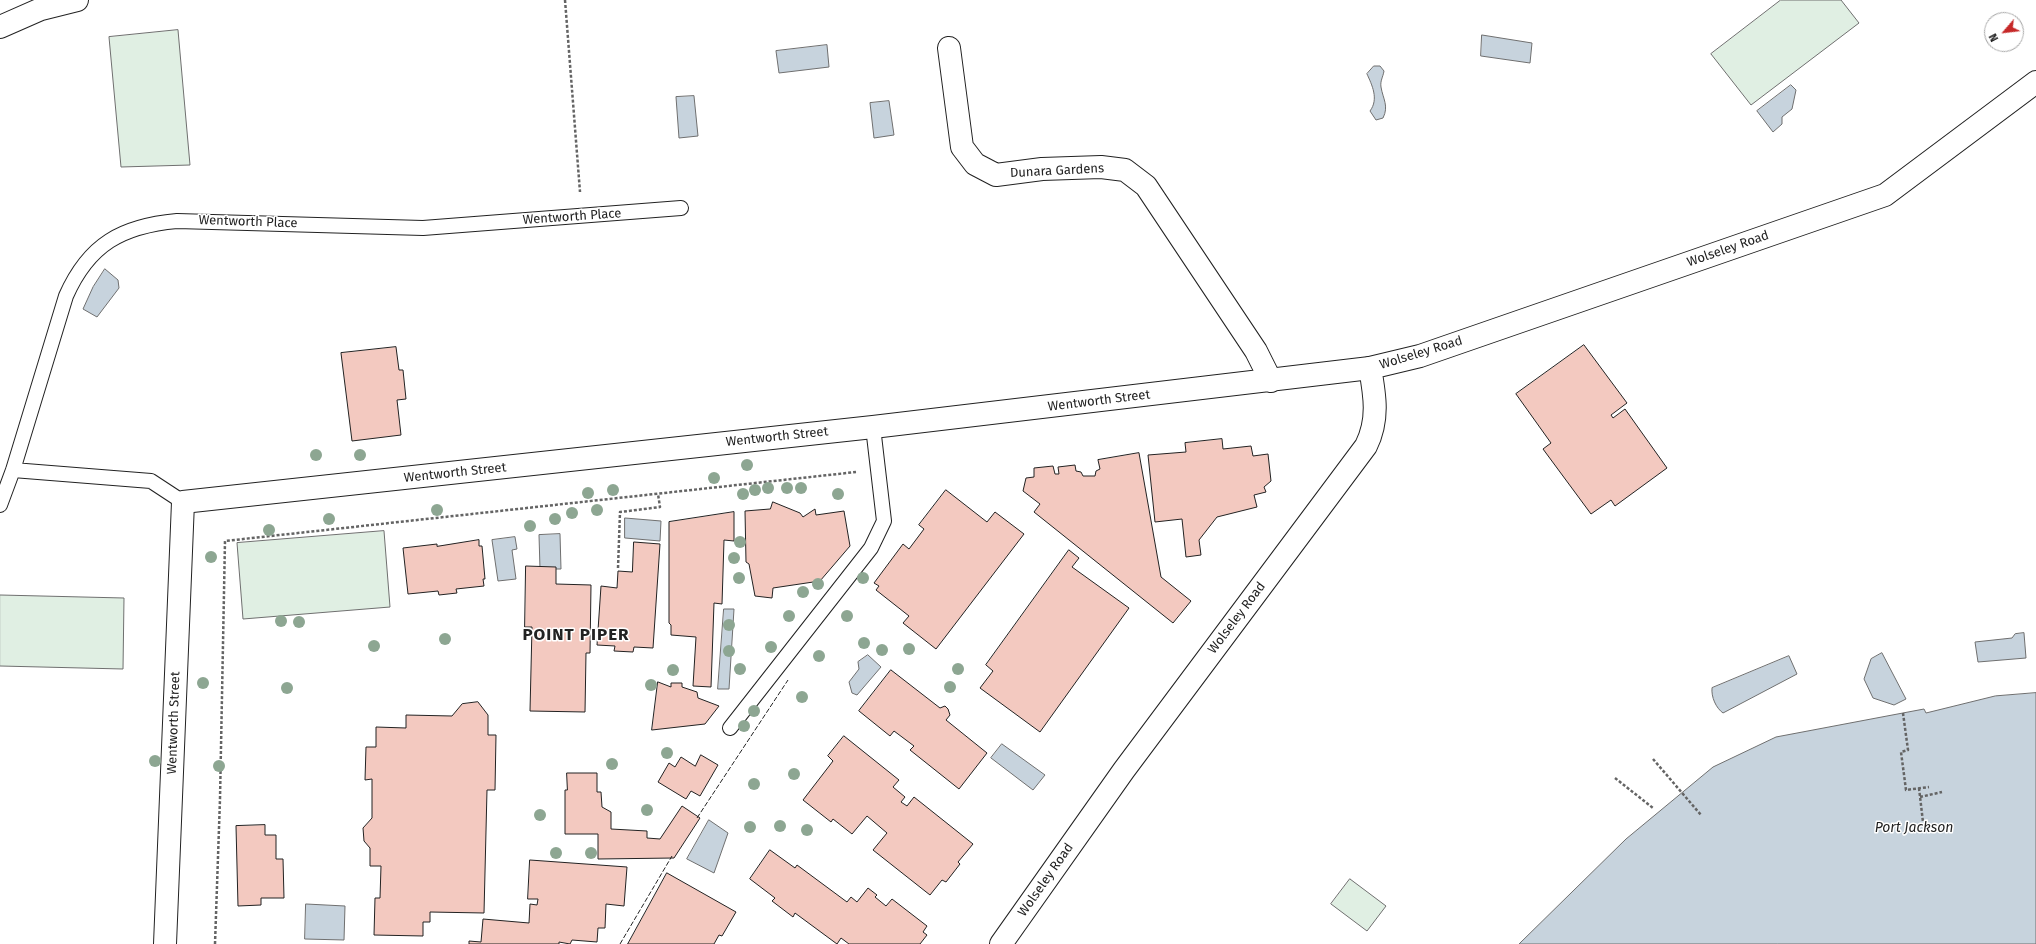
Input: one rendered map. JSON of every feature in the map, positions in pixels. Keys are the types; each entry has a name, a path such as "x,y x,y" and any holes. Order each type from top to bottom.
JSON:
{"street":[{"path":"0,27 41,10 77,0"},
{"name":"Dunara Gardens","path":"949,48 962,147 975,164 996,174 1042,169 1101,167 1125,170 1146,186 1256,351 1271,381"},
{"name":"Wolseley Road","path":"1001,944 1124,770 1366,446 1371,436 1376,406 1370,368 1420,356 1885,195 2036,82"},
{"name":"Wentworth Street","path":"165,944 183,502 873,427 1271,381 1370,368"}],"lane":[{"name":"Wentworth Place","path":"0,505 14,470 66,296 74,278 84,263 98,249 114,238 132,229 152,223 177,221 423,228 681,208"},
{"path":"730,728 871,548 884,521 873,427"},
{"path":"14,470 150,482 183,502"}],"path":[{"path":"565,0 582,216"},
{"path":"215,944 220,799 225,541 878,469"},
{"path":"618,568 620,512 660,507 658,494"},
{"path":"1903,713 1908,750 1901,752 1906,790 1929,787"},
{"path":"1653,759 1701,815"},
{"path":"1615,778 1653,808"},
{"path":"1919,788 1923,822"},
{"path":"1920,797 1942,792"}],"green space":[{"path":"1781,0 1841,0 1859,23 1751,105 1711,54"},
{"path":"178,30 190,165 121,167 109,37"},
{"path":"384,531 390,607 243,619 237,543"},
{"path":"0,595 124,598 123,669 0,666"},
{"path":"1350,879 1386,906 1367,931 1331,904"}],"water":[{"path":"1482,35 1532,43 1530,63 1481,56"},
{"path":"827,45 829,67 779,73 776,51"},
{"path":"1374,66 1380,66 1384,71 1381,85 1386,106 1383,118 1376,120 1370,111 1374,102 1374,92 1367,74"},
{"path":"1791,85 1796,90 1792,109 1782,117 1782,124 1773,132 1757,111"},
{"path":"694,96 698,136 679,138 676,97"},
{"path":"889,101 894,135 874,138 870,103"},
{"path":"105,269 118,280 119,288 97,317 83,309 93,287"},
{"path":"625,518 661,521 660,541 625,538"},
{"path":"560,534 561,569 540,569 539,535"},
{"path":"515,537 517,549 512,550 516,579 498,581 492,540"},
{"path":"724,609 734,609 729,689 718,689"},
{"path":"2024,633 2026,658 1978,662 1975,642 2012,638 2015,634"},
{"path":"1882,653 1906,699 1894,705 1873,698 1864,679 1871,659"},
{"path":"868,655 881,667 857,695 852,693 849,682 859,669 858,662"},
{"path":"1789,656 1797,674 1723,713 1718,708 1713,699 1712,688"},
{"name":"Port Jackson","path":"2036,693 2036,944 1519,944 1626,839 1713,767 1776,737 1924,709 1926,713 1995,696"},
{"path":"1002,744 1045,775 1033,790 991,758"},
{"path":"709,820 728,833 714,873 687,859"},
{"path":"306,904 345,906 344,940 305,939"}],"building":[{"path":"1584,345 1627,403 1611,415 1613,418 1625,409 1667,468 1615,506 1611,500 1591,514 1543,449 1551,443 1516,394"},
{"path":"396,347 399,370 403,370 406,399 397,400 401,435 352,441 341,353"},
{"path":"1222,439 1223,449 1251,446 1253,456 1268,454 1271,481 1264,487 1266,492 1254,495 1257,507 1217,517 1199,540 1201,555 1186,557 1182,519 1155,522 1148,455 1186,452 1185,443"},
{"path":"1139,453 1161,577 1191,601 1173,623 1034,512 1040,504 1023,491 1026,478 1034,477 1034,468 1053,466 1055,474 1059,474 1058,467 1075,465 1076,471 1081,472 1083,476 1095,476 1096,471 1100,469 1098,460"},
{"path":"946,490 987,522 995,512 1024,534 936,649 903,623 909,616 876,590 879,586 874,583 903,544 909,549 924,529 919,525"},
{"path":"773,502 800,513 803,517 815,509 816,515 844,511 850,546 820,581 773,588 772,598 755,596 749,564 746,562 745,511 770,509"},
{"path":"734,512 734,541 724,540 722,604 714,603 711,687 693,686 696,637 671,635 671,625 669,623 669,522"},
{"path":"479,540 479,546 482,546 485,579 483,579 484,586 456,589 457,593 439,595 438,591 408,594 403,548 437,544 437,546"},
{"path":"634,542 660,544 653,648 634,647 633,652 614,651 615,646 597,645 601,586 617,588 618,571 632,572"},
{"path":"1069,550 1079,558 1072,567 1129,608 1040,732 980,688 993,671 986,665"},
{"path":"526,566 556,567 556,584 591,585 590,653 586,653 585,712 530,711 532,627 525,627"},
{"path":"891,670 940,708 945,706 950,715 946,720 987,753 959,789 910,750 914,746 894,731 890,736 859,711"},
{"path":"658,682 671,687 671,683 682,683 682,687 697,692 698,698 719,706 705,724 652,730"},
{"path":"478,702 488,715 488,735 496,735 495,790 487,790 484,913 430,912 430,922 423,922 423,936 374,935 375,898 380,898 381,866 370,866 370,848 364,841 363,828 372,818 372,779 365,780 366,747 376,747 376,727 406,728 406,715 452,716 462,704"},
{"path":"844,736 899,780 893,787 905,797 901,802 907,806 914,797 973,844 958,862 960,864 946,882 942,880 930,895 873,850 887,833 867,816 852,834 833,819 831,822 803,800 833,761 828,756"},
{"path":"701,755 718,765 700,796 691,791 686,799 658,782 669,763 675,767 681,757 695,766"},
{"path":"567,773 597,773 597,792 601,792 602,807 611,812 611,829 647,831 647,838 660,839 682,806 700,818 674,858 598,859 598,834 565,834 565,790 567,790"},
{"path":"265,825 265,835 276,835 276,859 283,859 284,898 261,898 261,905 238,906 236,826"},
{"path":"770,850 795,868 797,865 847,902 851,897 857,902 868,888 877,895 875,897 886,906 892,899 927,926 923,932 927,935 920,944 849,944 841,938 837,944 795,913 793,917 772,901 775,898 750,879"},
{"path":"530,860 627,867 624,906 606,904 605,928 598,928 597,942 572,940 570,944 559,942 559,944 469,944 469,941 481,942 483,919 529,923 530,904 537,905 538,899 528,899"},
{"path":"667,873 736,912 722,936 719,935 714,944 628,944"}],"fence":[{"path":"697,818 788,680"},
{"path":"620,944 672,856"}],"district":[{"name":"POINT PIPER","path":"576,635"}]}
